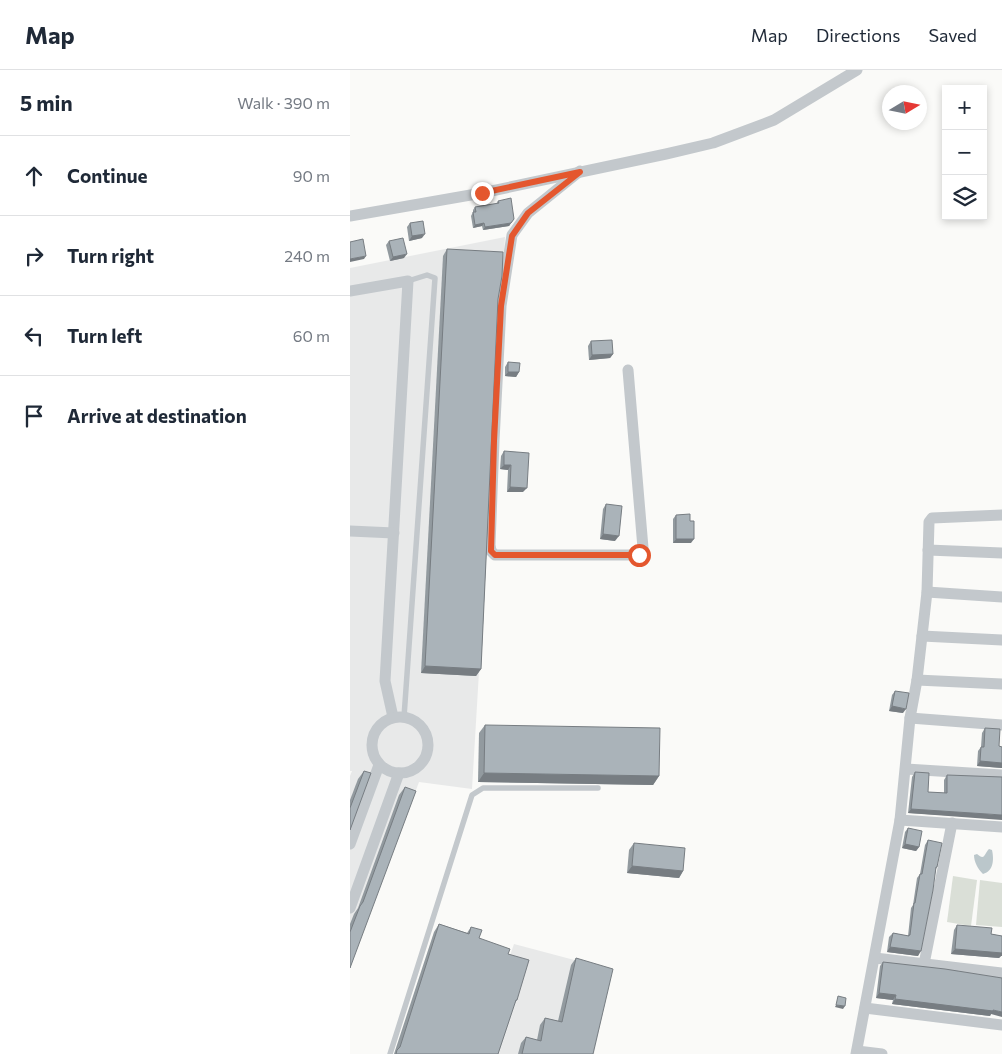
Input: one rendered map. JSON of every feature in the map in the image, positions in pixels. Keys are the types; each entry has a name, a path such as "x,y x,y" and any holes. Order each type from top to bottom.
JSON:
{"street":[{"path":"350,216 482,193 713,143 774,120 857,70"},
{"path":"580,172 528,213 512,236 501,306 490,545 491,551 495,555 639,555 643,548 628,370"},
{"path":"350,291 408,281 385,681 398,717"},
{"path":"882,1054 856,1052 900,820 910,718 917,680 927,592 929,522 932,518 1002,515"},
{"path":"350,531 394,533"},
{"path":"928,550 1002,554"},
{"path":"927,592 1002,597"},
{"path":"922,636 1002,640"},
{"path":"917,680 1002,684"},
{"path":"398,717 418,723 427,736 428,751 421,765 408,773 392,773 379,765 372,752 373,737 380,724 398,717"},
{"path":"910,718 1002,724"},
{"path":"350,844 379,765"},
{"path":"906,769 1002,775"},
{"path":"350,908 354,885 400,773"},
{"path":"900,820 1002,827"},
{"path":"924,964 952,823"},
{"path":"875,958 1002,973"},
{"path":"864,1008 1002,1025"}],"lane":[{"path":"398,717 435,278 427,275 408,281"},
{"path":"390,1054 472,795 483,788 598,788"}],"shaded area":[{"path":"505,237 472,789 419,782 350,967 350,776 352,771 350,771 350,268"},
{"path":"989,849 992,850 992,864 989,870 983,874 979,870 974,855 977,854 983,857"},
{"path":"953,876 977,880 971,926 947,922"},
{"path":"980,880 1002,883 1002,927 976,925"},
{"path":"514,944 612,970 594,1054 475,1054"}],"building":[{"path":"511,198 514,219 511,223 485,227 484,223 475,225 473,212 476,212 475,207 499,203 498,201"},
{"path":"423,221 425,234 412,236 410,223"},
{"path":"403,238 407,254 393,257 389,241"},
{"path":"363,239 366,256 350,259 350,242"},
{"path":"447,249 503,252 502,276 498,299 481,669 425,666"},
{"path":"612,340 613,354 592,355 591,341"},
{"path":"508,362 520,363 519,372 508,372"},
{"path":"504,451 529,453 527,488 510,487 511,465 504,465"},
{"path":"606,504 622,506 619,536 603,534"},
{"path":"690,514 690,521 694,521 694,539 676,539 676,515"},
{"path":"895,691 909,693 906,709 892,706"},
{"path":"485,725 660,728 659,776 484,773"},
{"path":"985,728 1000,729 999,746 1002,747 1002,763 980,761 981,747 984,747"},
{"path":"364,771 371,773 350,830 350,808"},
{"path":"915,772 929,773 928,792 947,793 947,775 1002,777 1002,815 911,809"},
{"path":"405,787 416,791 350,968 350,932 363,902"},
{"path":"908,828 922,831 919,847 905,844"},
{"path":"928,840 942,843 921,951 890,947 893,933 910,935 914,903 920,874 922,874"},
{"path":"634,843 685,848 683,871 632,866"},
{"path":"439,924 469,934 471,927 482,930 479,938 510,949 508,954 529,960 498,1054 396,1054 400,1047"},
{"path":"957,925 992,928 991,934 1002,936 1002,953 955,949"},
{"path":"576,958 613,969 593,1054 522,1054 526,1037 541,1041 545,1018 562,1022"},
{"path":"883,962 1002,978 1002,1012 895,999 896,995 879,993"},
{"path":"838,996 846,998 845,1006 836,1005"}],"route":[{"path":"482,193 580,172 528,213 512,236 501,306 491,551 495,555 639,555"}]}
